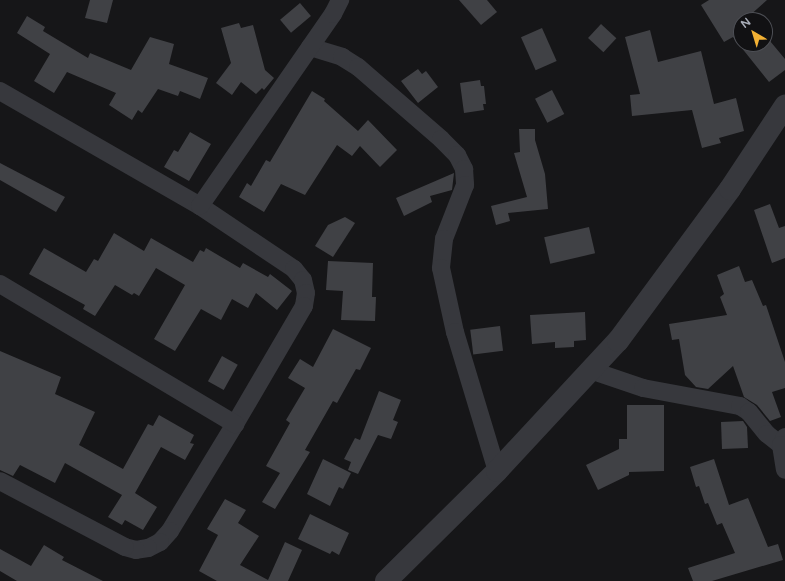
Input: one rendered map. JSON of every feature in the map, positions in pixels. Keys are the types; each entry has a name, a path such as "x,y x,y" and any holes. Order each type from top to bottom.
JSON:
{"street":[{"path":"200,206 310,47 340,0"},
{"path":"310,47 342,57 358,67 441,139 457,155 464,170 465,185 444,238 441,268 455,332 497,471"},
{"path":"0,91 200,206 294,269 303,280 306,293 304,306 235,424 170,530 148,548 136,550 125,547 0,481"},
{"path":"386,581 497,471 593,371 618,341 730,189 785,106"},
{"path":"0,284 235,424"},
{"path":"593,371 643,388 740,406 749,412 767,434 783,441 785,470"}],"building":[{"path":"90,0 113,0 107,23 85,18"},
{"path":"459,0 487,0 497,12 481,25"},
{"path":"709,0 767,0 754,12 733,12 733,37 724,42 701,5"},
{"path":"300,3 311,16 291,33 280,20"},
{"path":"27,16 45,27 43,31 88,58 90,53 131,70 150,37 174,44 169,64 208,78 200,99 180,91 178,96 158,89 142,113 138,110 132,120 109,105 116,93 67,72 54,93 34,81 50,54 17,33"},
{"path":"239,23 241,28 253,25 265,70 274,78 264,90 262,88 256,94 241,82 232,95 216,83 231,63 221,28"},
{"path":"601,24 616,38 603,52 588,38"},
{"path":"542,28 557,61 536,70 521,37"},
{"path":"650,30 658,62 701,51 714,104 736,98 744,131 719,138 721,143 702,148 692,110 632,116 630,95 640,94 625,37"},
{"path":"773,45 785,59 785,70 769,82 745,52 773,52"},
{"path":"418,69 422,74 426,71 438,87 418,103 401,81"},
{"path":"480,80 481,86 484,86 486,104 483,104 484,110 464,113 460,83"},
{"path":"552,90 564,114 547,123 535,99"},
{"path":"312,91 325,99 324,101 358,131 368,120 397,150 380,167 360,146 352,156 337,145 305,195 281,184 264,212 239,197 247,183 251,186 266,160 270,162"},
{"path":"519,129 535,129 535,140 545,174 548,209 508,213 510,221 496,225 491,206 527,197 514,153 520,152"},
{"path":"190,132 211,144 189,181 164,167 174,150 178,152"},
{"path":"0,163 65,197 56,212 0,180"},
{"path":"454,173 452,190 430,196 432,202 404,216 396,198"},
{"path":"770,204 779,228 785,226 785,258 772,263 754,210"},
{"path":"345,217 355,223 333,257 315,246 328,225"},
{"path":"589,227 595,253 550,264 544,237"},
{"path":"114,233 144,251 151,238 193,262 200,250 204,252 206,248 240,268 243,263 268,277 270,274 292,291 277,310 256,293 248,308 232,299 221,320 201,309 175,351 154,339 185,285 156,268 139,296 134,293 132,295 115,285 95,316 83,309 85,305 29,274 44,248 86,272 94,259 98,261"},
{"path":"328,261 373,263 372,297 376,297 375,321 341,320 343,291 326,290"},
{"path":"739,266 745,282 752,280 763,306 766,305 785,362 785,388 772,392 781,417 770,421 757,405 744,397 733,366 708,389 696,387 685,375 679,339 672,340 669,324 727,315 720,297 724,294 717,275"},
{"path":"585,312 586,340 574,341 574,347 555,348 555,342 532,344 530,315"},
{"path":"500,326 503,351 473,354 470,330"},
{"path":"333,329 371,348 360,370 356,369 337,403 333,401 305,450 310,452 275,509 262,502 280,473 266,466 290,423 286,420 305,388 288,378 300,359 313,367"},
{"path":"0,351 61,377 55,394 95,412 79,445 123,469 148,424 153,426 159,415 194,435 190,443 194,444 185,460 161,447 135,493 157,507 143,530 125,520 122,525 108,517 122,495 65,463 55,483 20,465 13,476 0,470"},
{"path":"222,356 238,365 224,390 208,381"},
{"path":"379,391 401,400 393,420 398,422 391,439 378,435 358,474 348,470 351,462 344,459 355,438 360,440"},
{"path":"627,405 664,405 664,471 629,472 629,475 598,490 586,465 619,449 619,439 627,439"},
{"path":"743,421 747,427 748,448 722,449 721,422"},
{"path":"323,459 351,473 343,489 339,487 330,506 307,494"},
{"path":"714,459 729,505 748,498 768,547 778,544 783,560 712,581 693,581 688,568 735,553 722,523 717,525 708,503 705,504 699,486 696,487 690,467"},
{"path":"225,499 246,510 238,523 259,536 240,565 268,580 285,542 302,550 288,581 217,581 199,571 218,535 207,529"},
{"path":"310,514 349,533 339,555 332,551 330,554 298,539"},
{"path":"44,545 64,557 62,560 103,581 17,581 0,571 0,549 31,566"}]}
